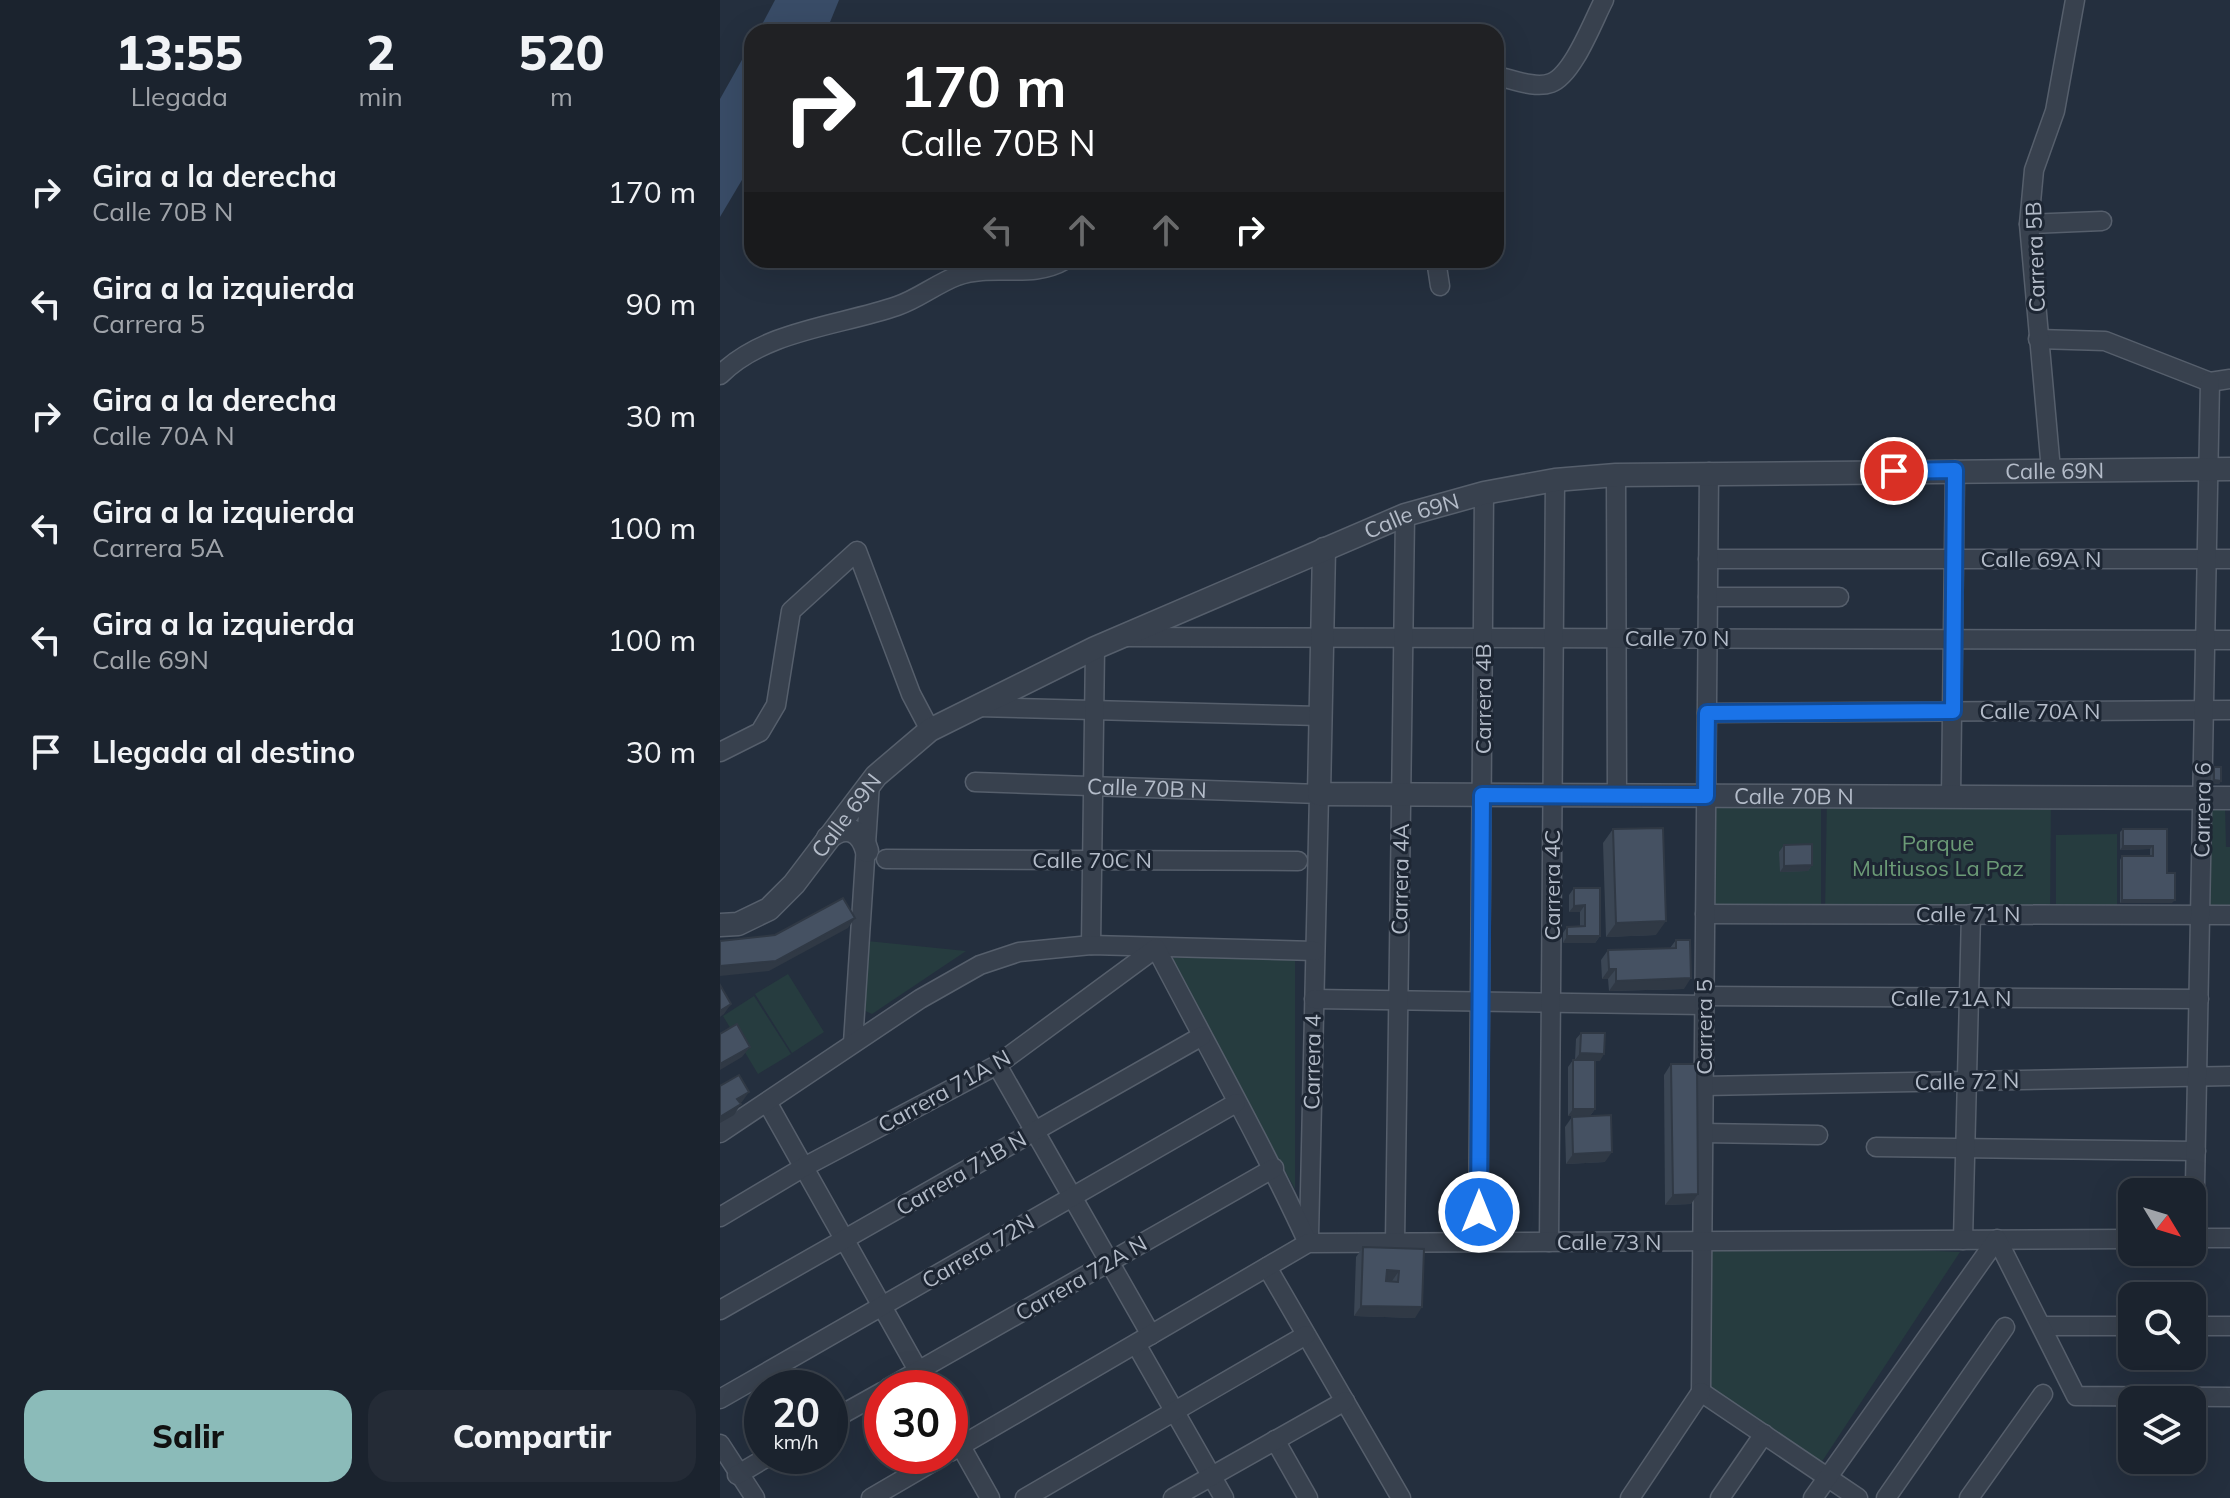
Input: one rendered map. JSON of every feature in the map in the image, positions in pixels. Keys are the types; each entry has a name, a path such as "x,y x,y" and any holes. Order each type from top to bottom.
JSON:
{"street":[{"path":"1504,78 1531,84 1550,84 1565,74 1604,0"},
{"name":"Carrera 5B","path":"2051,470 2029,224 2034,170 2055,111 2075,0"},
{"path":"2029,224 2102,221"},
{"path":"720,375 770,342 897,306 958,276 997,270 1026,272 1050,268"},
{"path":"1437,268 1440,286"},
{"path":"2038,339 2105,341 2210,382 2230,379"},
{"name":"Carrera 6","path":"2195,1178 2207,559 2219,469 2210,382"},
{"name":"Calle 69N","path":"720,925 738,924 769,909 794,884 870,783 930,730 1095,648 1405,515 1484,493 1555,480 1616,475 2219,469"},
{"path":"1951,797 1955,470"},
{"name":"Carrera 5","path":"1701,1392 1709,472"},
{"path":"1616,475 1617,795"},
{"name":"Carrera 4C","path":"1549,1242 1555,480"},
{"name":"Carrera 4B","path":"1478,1242 1484,493"},
{"name":"Carrera 4A","path":"1395,1243 1405,515"},
{"name":"Carrera 4","path":"1308,1243 1324,549"},
{"path":"720,752 760,732 776,705 791,611 857,551 911,694 930,730"},
{"name":"Calle 69A N","path":"1708,559 2230,559"},
{"path":"1708,597 1839,597"},
{"name":"Calle 70 N","path":"1125,637 2230,640"},
{"path":"1091,945 1095,648"},
{"path":"977,707 1320,716"},
{"name":"Calle 70A N","path":"1707,713 2230,710"},
{"name":"Calle 70B N","path":"975,782 1319,794 2230,798"},
{"path":"853,1043 876,855 870,783"},
{"path":"827,839 837,830 852,829 876,855"},
{"name":"Calle 70C N","path":"876,855 1298,861"},
{"name":"Calle 71 N","path":"1705,914 2230,915"},
{"path":"1963,1240 1971,914"},
{"path":"720,1133 853,1043 980,965 1019,952 1091,945 1315,951"},
{"path":"968,1441 1308,1243 1274,1168 1236,1103 1156,948"},
{"name":"Carrera 71A N","path":"720,1217 804,1167 997,1065 1156,948"},
{"name":"Calle 71A N","path":"1314,999 1551,1003 1969,998 2199,999"},
{"name":"Carrera 71B N","path":"720,1310 1202,1036"},
{"path":"997,1065 1109,1262 1174,1411 1224,1498"},
{"name":"Calle 72 N","path":"1704,1086 2230,1076"},
{"path":"767,1102 917,1370"},
{"name":"Carrera 72N","path":"720,1399 1236,1103"},
{"path":"1703,1133 1818,1135"},
{"path":"1876,1147 2196,1151"},
{"name":"Carrera 72A N","path":"920,1370 1274,1168"},
{"path":"2206,1238 2230,1238"},
{"path":"1813,1498 1997,1239 2076,1396 2230,1397"},
{"name":"Calle 73 N","path":"1308,1243 2118,1239"},
{"path":"1267,1267 1401,1498"},
{"path":"2043,1326 2118,1326"},
{"path":"2206,1326 2230,1326"},
{"path":"1886,1498 2005,1327"},
{"path":"1025,1498 1306,1335"},
{"path":"1630,1498 1701,1392 1858,1498"},
{"path":"1969,1498 2043,1394"},
{"path":"1173,1498 1345,1401"},
{"path":"1720,1498 1764,1434"},
{"path":"1275,1440 1308,1498"},
{"path":"720,1444 737,1475 755,1498"},
{"path":"968,1467 990,1498"},
{"path":"737,1475 744,1471"},
{"path":"871,1498 912,1474"}],"green space":[{"name":"Parque Multiusos La Paz","path":"1827,796 2051,797 2050,915 1825,914"},
{"path":"1711,805 1821,806 1821,909 1709,907"},
{"path":"2225,805 2226,847 2230,847 2230,914 2206,915 2203,806"},
{"path":"2117,834 2117,910 2056,911 2056,835"},
{"path":"867,941 966,951 872,1014 863,1010"},
{"path":"1295,957 1295,1189 1168,958"},
{"path":"788,974 824,1032 792,1053 755,994"},
{"path":"754,996 791,1054 758,1074 723,1016"},
{"path":"1702,1241 1960,1252 1819,1466 1700,1388"}],"water":[{"path":"775,0 839,0 829,24 762,24"},
{"path":"744,56 744,176 720,217 720,99"}],"building":[{"path":"2214,767 2221,767 2221,781 2214,780"},
{"path":"1663,828 1666,921 1616,923 1613,829"},
{"path":"2123,829 2167,829 2167,873 2175,873 2175,900 2122,900 2122,856 2153,856 2153,846 2123,846"},
{"path":"1812,844 1812,865 1784,866 1784,845"},
{"path":"1574,888 1600,888 1600,936 1567,936 1567,927 1585,926 1585,905 1574,906"},
{"path":"843,898 855,918 776,961 720,966 720,941 775,935"},
{"path":"1676,940 1690,940 1691,978 1616,981 1616,969 1609,969 1608,950 1676,948"},
{"path":"720,985 731,1004 720,1011"},
{"path":"737,1024 750,1047 720,1064 720,1034"},
{"path":"1581,1033 1605,1033 1604,1054 1580,1053"},
{"path":"1573,1060 1595,1060 1595,1109 1573,1109"},
{"path":"1671,1064 1697,1064 1698,1194 1673,1195"},
{"path":"739,1075 749,1092 737,1099 741,1104 720,1117 720,1086"},
{"path":"1611,1115 1612,1152 1573,1154 1572,1117"},
{"path":"1363,1247 1424,1249 1422,1307 1361,1306","holes":["1387,1270 1399,1271 1398,1282 1386,1281"]}],"route":[{"path":"1479,1212 1482,795 1706,796 1707,713 1953,711 1955,470 1894,471"}]}
